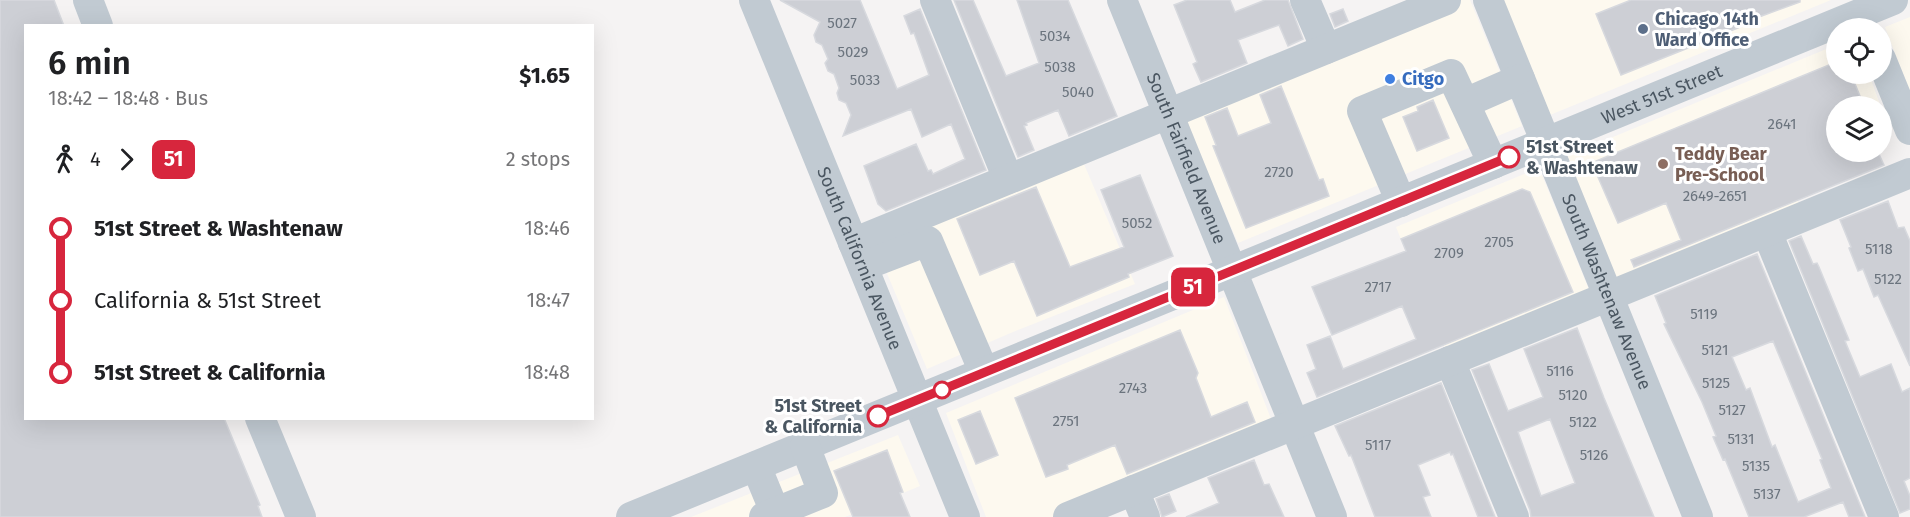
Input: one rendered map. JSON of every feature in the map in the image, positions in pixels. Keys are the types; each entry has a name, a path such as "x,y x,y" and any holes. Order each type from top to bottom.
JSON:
{"street":[{"path":"88,0 97,24"},
{"name":"South California Avenue","path":"754,0 965,517"},
{"path":"935,0 1008,179"},
{"name":"South Fairfield Avenue","path":"1122,0 1332,517"},
{"path":"1305,0 1326,49"},
{"path":"858,254 1008,179 1446,0"},
{"name":"South Washtenaw Avenue","path":"1488,0 1698,517"},
{"name":"West 51st Street","path":"631,517 1893,0"},
{"path":"1401,202 1362,111 1451,74 1493,164"},
{"path":"1465,103 1520,79"},
{"path":"1891,84 1910,130"},
{"path":"1068,517 1140,503 1295,424 1910,173"},
{"path":"1767,232 1884,517"},
{"path":"858,254 928,241 984,372"},
{"path":"1450,361 1514,517"},
{"path":"261,420 301,517"},
{"path":"756,466 772,516 823,493 805,446"}],"shaded area":[{"path":"1446,0 1470,0 1522,126 1238,243 1180,109"},
{"path":"1503,0 1831,0 1550,115"},
{"path":"1910,17 1910,92 1892,45 1892,24"},
{"path":"1826,49 1826,84 1873,84 1877,96 1826,96 1826,158 1786,174 1805,217 1620,292 1567,156"},
{"path":"1078,150 1135,284 927,369 871,235"},
{"path":"1539,168 1594,302 1450,361 1396,227"},
{"path":"1224,297 1276,432 1068,517 986,517 946,413"},
{"path":"898,435 920,486 845,517 691,517"}],"building":[{"path":"0,0 54,0 63,24 24,24 24,420 225,420 260,505 258,506 262,517 0,517"},
{"path":"780,0 860,0 897,89 929,75 914,33 911,34 904,16 920,9 986,170 886,211 878,204 864,166 916,144 928,171 931,170 933,174 965,159 951,124 922,137 911,109 843,136 851,115 846,103 839,100 837,93 839,88 834,74 828,71 825,63 828,59 822,45 816,42 814,35 820,22"},
{"path":"954,0 973,0 1006,76 1039,63 1017,0 1068,0 1117,116 1069,136 1058,110 1026,123 1027,125 1024,126 1034,150 1018,157"},
{"path":"1187,0 1230,0 1235,12 1265,0 1288,0 1303,39 1288,46 1279,25 1238,40 1247,63 1201,82 1193,64 1197,62 1174,5"},
{"path":"1631,0 1800,0 1800,2 1621,75 1596,14"},
{"path":"1343,9 1348,21 1335,27 1330,14"},
{"path":"1826,66 1826,84 1855,84 1860,96 1826,96 1826,162 1883,162 1884,165 1634,267 1631,260 1681,240 1666,203 1618,223 1594,168 1596,161"},
{"path":"1281,86 1319,180 1323,179 1329,196 1246,228 1213,146 1216,145 1205,117 1227,108 1238,136 1271,123 1260,95"},
{"name":"Citgo","path":"1433,100 1449,138 1417,151 1403,117 1418,111 1417,107"},
{"path":"1140,175 1173,256 1037,316 1014,261 980,275 957,219 1036,187 1070,267 1124,247 1101,190"},
{"path":"1522,189 1530,192 1573,292 1317,397 1307,373 1316,369 1307,345 1330,336 1343,369 1416,339 1402,306 1332,335 1312,287 1406,251 1401,239"},
{"path":"1888,201 1898,228 1904,227 1910,241 1910,366 1878,295 1874,297 1863,269 1858,271 1840,220"},
{"path":"1801,236 1813,264 1817,263 1819,267 1849,340 1845,341 1860,377 1891,364 1902,392 1910,388 1910,478 1904,481 1910,496 1910,509 1900,513 1789,241"},
{"path":"1757,254 1865,517 1849,517 1843,502 1804,517 1749,517 1725,459 1723,460 1713,437 1716,436 1702,402 1664,324 1666,323 1655,296","holes":["1773,341 1822,459 1820,460 1831,488 1798,502 1775,445 1772,447 1750,388 1746,390 1732,357"]},
{"path":"1577,328 1654,517 1531,517 1472,370 1489,364 1508,411 1543,397 1524,349","holes":["1550,419 1575,483 1541,496 1518,432"]},
{"path":"1180,330 1198,373 1196,378 1211,417 1247,402 1255,422 1127,474 1115,445 1067,465 1068,469 1046,477 1015,398"},
{"path":"1441,383 1495,517 1478,517 1453,454 1451,455 1450,452 1418,465 1430,495 1423,497 1431,517 1375,517 1351,455 1349,456 1335,426"},
{"path":"980,411 998,455 976,464 958,420"},
{"path":"887,450 910,517 853,517 834,471"},
{"path":"1254,460 1264,485 1269,484 1284,517 1186,517 1219,503 1208,478"},
{"path":"1169,494 1176,511 1162,517 1156,499"}],"bus line":[{"name":"51","path":"878,416 1509,157"}],"place":[{"name":"Chicago 14th Ward Office","path":"1643,29"},
{"name":"Citgo","path":"1390,79"},
{"name":"51st Street & Washtenaw","path":"1509,157"},
{"name":"Teddy Bear Pre-School","path":"1663,164"},
{"name":"51st Street & California","path":"878,416"}]}
